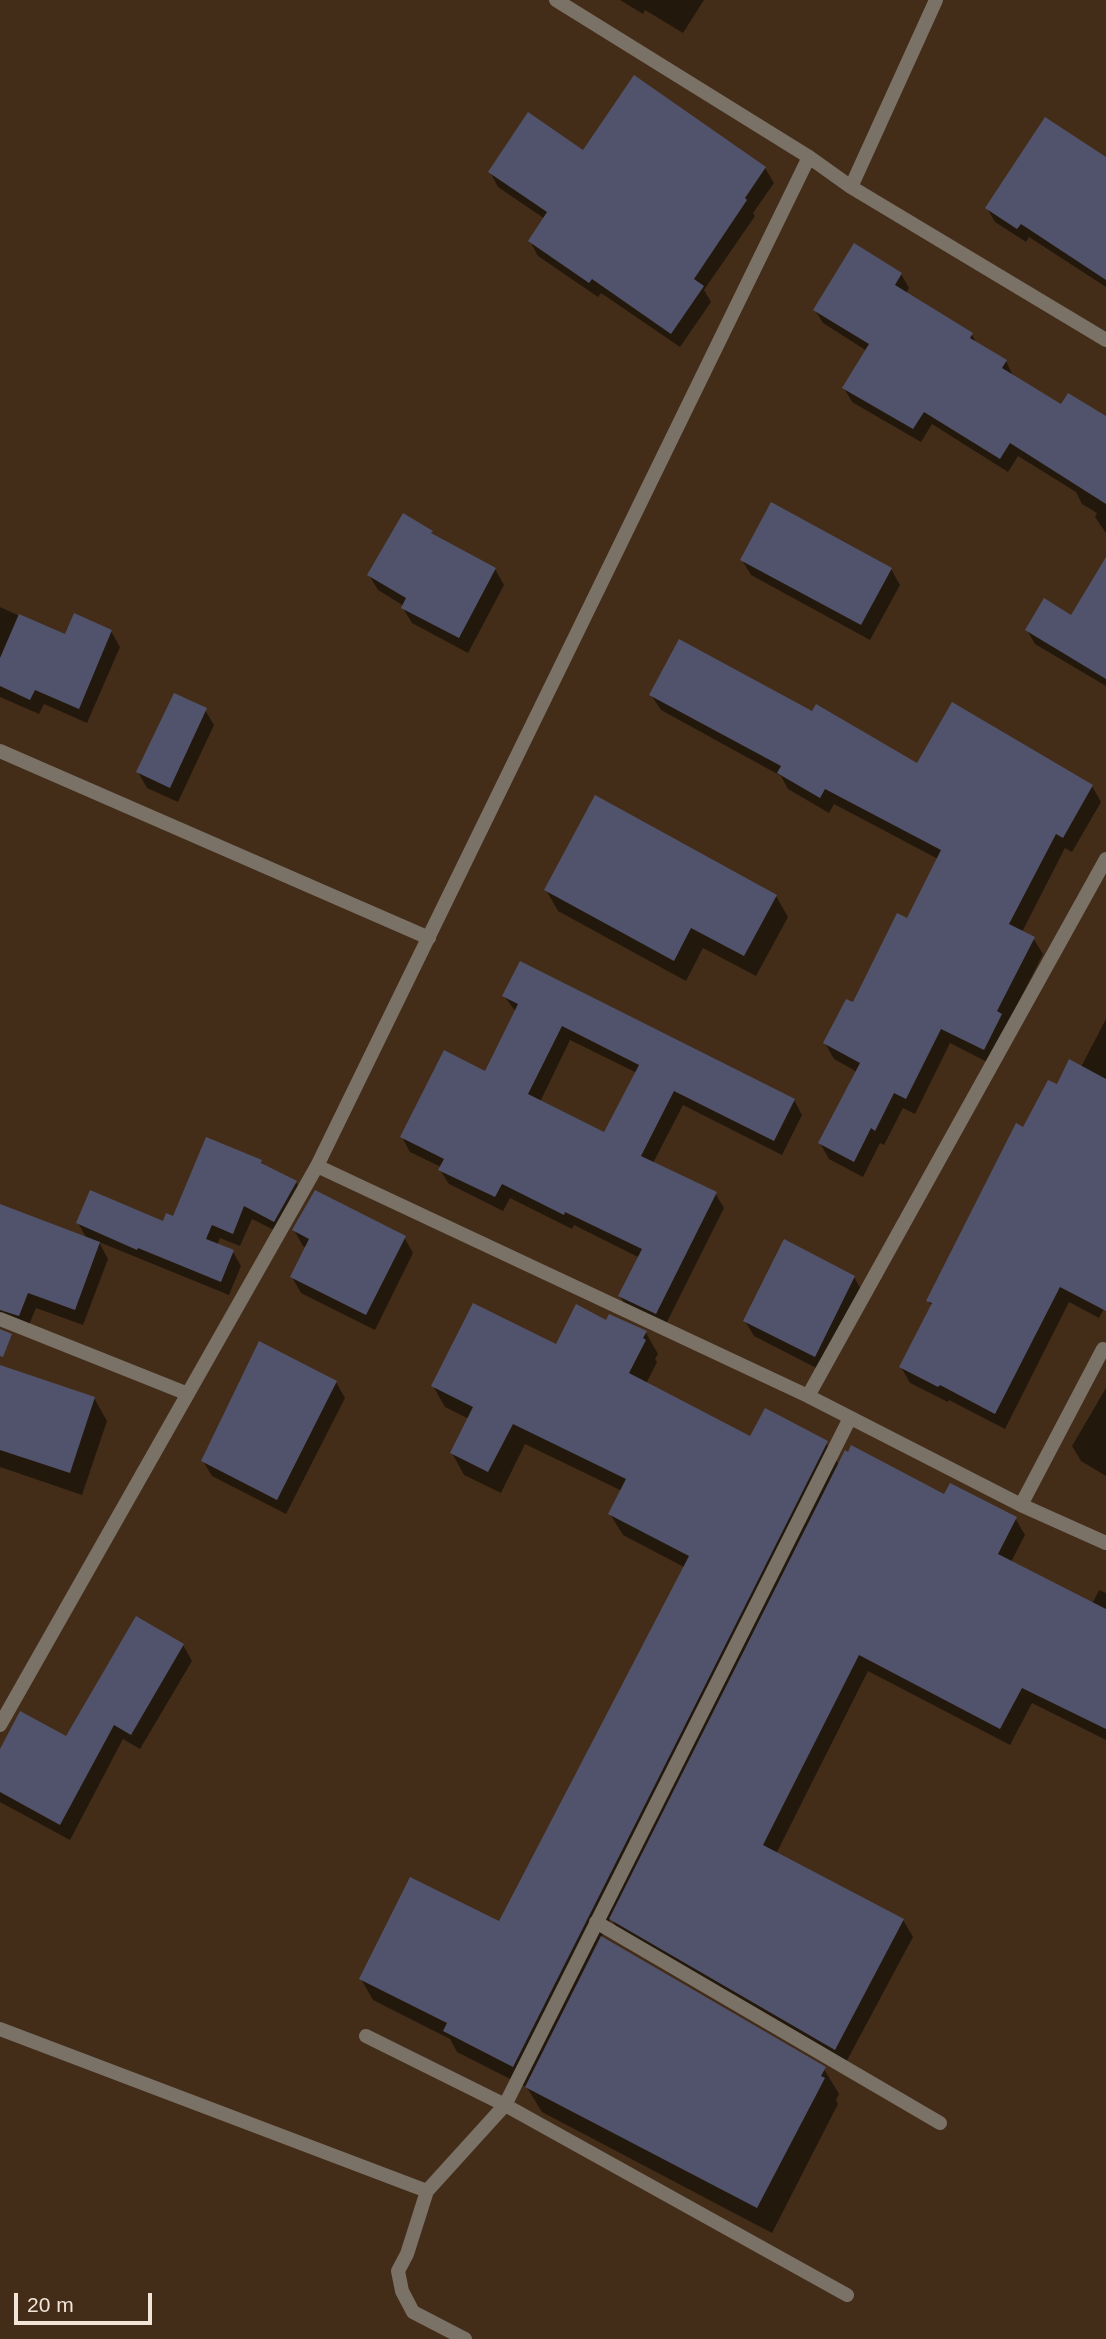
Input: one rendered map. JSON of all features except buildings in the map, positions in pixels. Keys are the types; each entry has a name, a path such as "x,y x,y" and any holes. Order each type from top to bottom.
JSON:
{"street":[{"path":"557,0 809,157 851,187 1106,340"},
{"path":"851,187 936,0"},
{"path":"0,1725 317,1166 809,157"},
{"path":"0,751 429,937"},
{"path":"808,1396 1106,859"},
{"path":"317,1166 808,1396 1021,1505 1106,1544"},
{"path":"0,1319 188,1394"},
{"path":"1021,1505 1103,1349"},
{"path":"465,2339 414,2312 402,2291 398,2271 407,2254 427,2191 505,2105 850,1418"},
{"path":"596,1922 940,2123"},
{"path":"0,2029 427,2191"},
{"path":"366,2036 505,2105 847,2295"}]}
